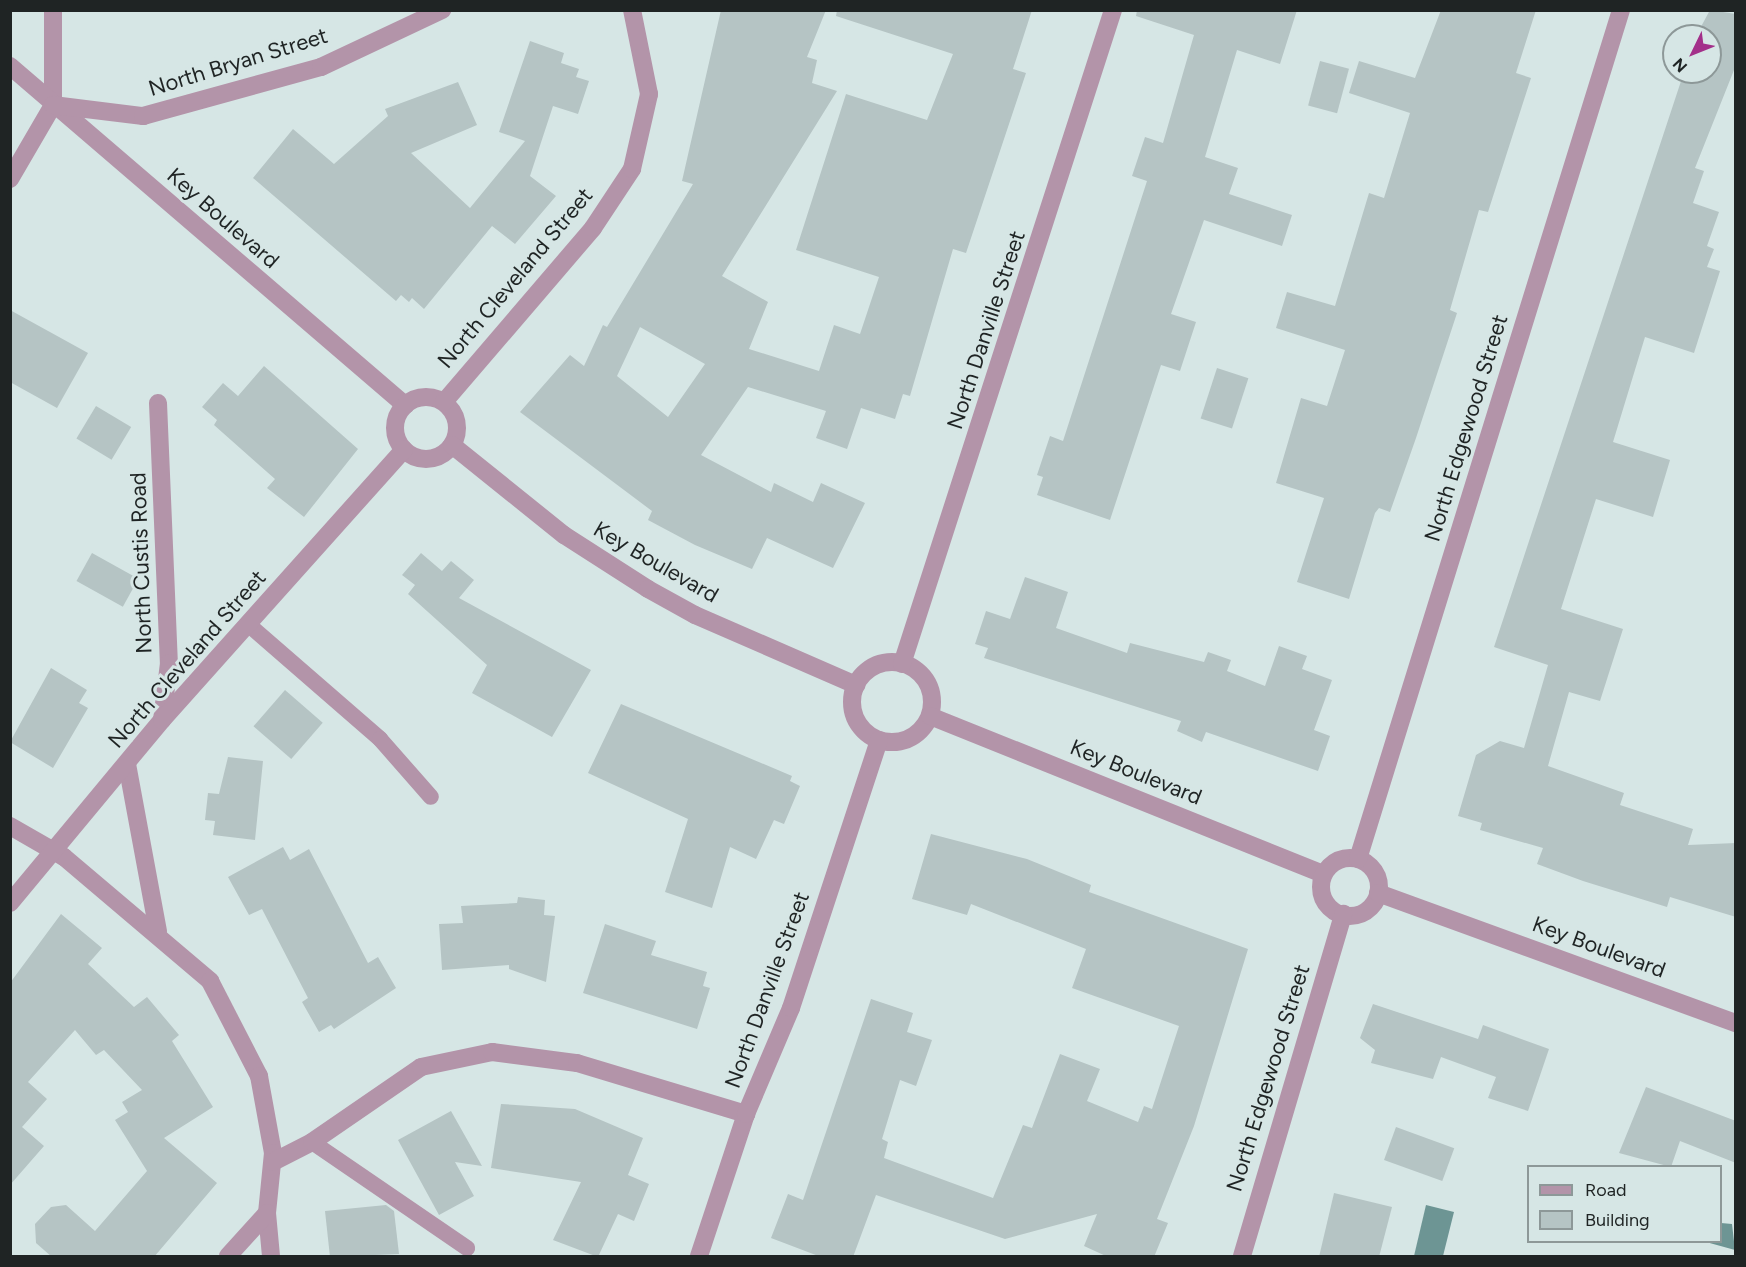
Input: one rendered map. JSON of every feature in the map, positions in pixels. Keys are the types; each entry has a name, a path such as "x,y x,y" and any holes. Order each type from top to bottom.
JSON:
{"street":[{"path":"10,179 54,105 53,10"},
{"name":"North Bryan Street","path":"54,105 142,116 321,67 442,10"},
{"name":"North Cleveland Street","path":"444,402 593,228 632,169 649,94 632,10"},
{"name":"North Danville Street","path":"902,664 1113,10"},
{"name":"North Edgewood Street","path":"1358,859 1621,10"},
{"name":"Key Boulevard","path":"10,66 405,405"},
{"path":"424,397 444,402 456,418 452,445 425,459 404,449 396,423 405,405 424,397"},
{"name":"North Custis Road","path":"158,403 169,663 162,720"},
{"name":"Key Boulevard","path":"452,445 564,535 648,589 695,615 856,685"},
{"name":"North Cleveland Street","path":"10,903 57,851 162,720 404,449"},
{"path":"902,664 927,683 930,716 913,737 879,740 855,717 856,685 874,666 902,664"},
{"name":"Key Boulevard","path":"930,716 1324,874"},
{"name":"North Danville Street","path":"699,1257 747,1114 791,1008 879,740"},
{"path":"127,764 158,931"},
{"path":"10,826 57,851 158,931 210,981 259,1076 273,1162 267,1213 272,1257"},
{"path":"1358,859 1374,871 1378,893 1364,912 1342,914 1323,897 1324,874 1338,861 1358,859"},
{"name":"Key Boulevard","path":"1378,893 1736,1023"},
{"name":"North Edgewood Street","path":"1242,1257 1342,914"},
{"path":"273,1162 312,1142 421,1067 492,1052 577,1063 747,1114"},
{"path":"228,1257 267,1213"}],"lane":[{"path":"249,624 380,739 431,797"},
{"path":"312,1142 467,1248"}],"water":[{"path":"1426,1205 1454,1212 1443,1256 1414,1256"},
{"path":"1722,1223 1732,1224 1735,1250 1710,1243 1722,1243"}],"building":[{"path":"721,10 826,10 807,57 817,60 812,83 837,91 722,276 768,302 749,349 819,371 834,325 860,334 879,277 796,250 846,94 927,120 953,54 836,16 837,10 1032,10 1013,69 1026,73 966,253 953,249 910,396 903,394 895,419 861,408 847,449 816,438 826,411 748,387 701,455 771,492 774,483 813,502 821,483 865,503 833,568 767,538 752,569 695,545 648,520 652,511 520,412 570,355 584,366 603,325 607,327 693,184 682,181","holes":["640,327 705,364 668,417 617,376"]},
{"path":"1137,10 1297,10 1280,64 1237,50 1205,157 1238,168 1229,194 1292,215 1282,246 1204,220 1171,314 1196,322 1180,371 1161,365 1110,520 1037,495 1043,477 1037,475 1050,436 1063,441 1147,181 1132,176 1145,137 1163,143 1194,35 1136,16"},
{"path":"1441,10 1536,10 1516,73 1531,78 1488,212 1479,210 1450,310 1457,313 1416,438 1390,512 1379,508 1375,513 1349,599 1297,582 1324,498 1276,483 1301,398 1327,406 1345,350 1276,328 1287,292 1335,306 1369,193 1384,198 1410,113 1349,93 1359,61 1415,78"},
{"path":"1710,10 1736,14 1736,65 1695,168 1704,171 1693,203 1719,212 1707,246 1714,249 1707,267 1720,271 1694,353 1645,337 1613,442 1670,460 1653,517 1596,499 1561,609 1623,629 1600,701 1569,692 1548,766 1624,793 1620,805 1693,829 1688,845 1736,843 1736,917 1670,897 1667,907 1583,881 1537,864 1543,848 1480,830 1482,823 1458,816 1476,755 1500,741 1524,748 1548,665 1494,647 1680,84 1722,84 1722,24 1702,24"},
{"path":"530,41 564,53 561,63 579,69 576,77 589,81 578,114 553,106 530,176 556,196 515,244 492,226 424,309 412,298 409,302 401,295 396,301 253,178 293,129 334,164 388,116 385,109 458,82 477,125 411,153 470,208 525,141 499,132"},
{"path":"1320,61 1349,69 1337,113 1308,105"},
{"path":"10,310 88,353 57,408 10,382"},
{"path":"264,366 358,449 304,517 267,488 275,479 214,425 217,420 202,407 223,383 238,396"},
{"path":"1217,368 1248,378 1232,429 1201,418"},
{"path":"96,406 131,427 112,460 76,439"},
{"path":"92,553 138,579 123,607 76,581"},
{"path":"421,553 442,571 451,561 474,580 459,598 591,670 552,737 472,693 487,665 408,594 415,585 402,575"},
{"path":"1025,577 1068,592 1056,628 1127,653 1130,643 1204,662 1208,652 1231,660 1227,671 1265,686 1279,646 1307,656 1302,669 1332,680 1314,730 1330,736 1318,771 1206,732 1202,742 1177,731 1181,721 984,658 988,648 975,644 986,611 1010,619"},
{"path":"51,668 87,690 79,703 88,708 53,768 10,742"},
{"path":"285,690 323,723 291,759 254,726"},
{"path":"621,704 792,776 790,781 800,786 784,824 774,820 756,859 730,847 712,908 665,892 688,819 588,773"},
{"path":"228,757 263,761 255,840 213,835 215,821 205,820 208,793 219,794"},
{"path":"931,834 1027,859 1091,885 1089,892 1248,949 1194,1126 1157,1219 1168,1223 1154,1257 1108,1257 1084,1246 1097,1214 1005,1239 876,1195 853,1257 821,1257 771,1238 788,1194 803,1200 871,999 913,1013 907,1032 932,1040 916,1086 900,1080 882,1139 888,1142 884,1158 993,1198 1023,1125 1032,1128 1060,1054 1100,1069 1087,1101 1138,1122 1144,1106 1152,1109 1179,1026 1072,988 1086,949 971,904 967,915 912,899"},
{"path":"283,847 290,860 309,849 368,963 378,957 396,988 334,1029 331,1025 319,1032 302,1002 308,998 262,909 249,915 228,877"},
{"path":"518,897 545,900 544,915 555,916 546,982 509,969 509,965 442,970 439,924 463,923 461,906 517,903"},
{"path":"61,914 102,948 88,964 134,1007 147,997 179,1035 172,1041 213,1107 164,1138 217,1183 154,1257 52,1257 36,1243 35,1224 51,1207 66,1205 95,1231 147,1171 115,1120 128,1112 122,1102 142,1090 104,1050 96,1055 75,1030 28,1082 47,1099 22,1127 44,1146 10,1185 10,983"},
{"path":"605,924 656,941 651,955 707,972 703,986 710,988 697,1029 583,993"},
{"path":"1373,1004 1478,1039 1483,1025 1549,1049 1528,1111 1488,1098 1496,1077 1441,1057 1433,1079 1371,1063 1375,1050 1360,1038"},
{"path":"1646,1087 1736,1121 1736,1163 1680,1141 1672,1165 1664,1165 1619,1153"},
{"path":"501,1104 575,1109 643,1138 628,1175 649,1184 634,1221 618,1214 598,1257 553,1240 581,1182 491,1168"},
{"path":"451,1111 482,1166 455,1162 474,1196 439,1215 398,1140"},
{"path":"1396,1127 1454,1148 1442,1181 1384,1160"},
{"path":"1334,1193 1392,1207 1379,1257 1319,1257"},
{"path":"386,1205 394,1211 399,1254 330,1257 325,1211"}]}
